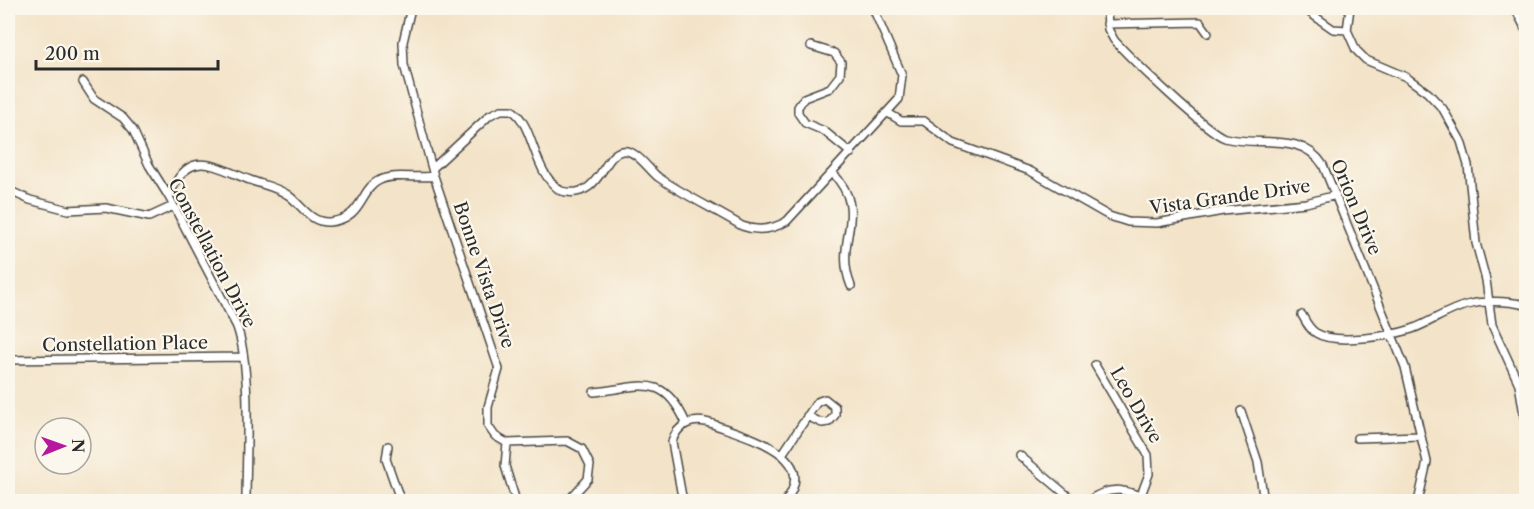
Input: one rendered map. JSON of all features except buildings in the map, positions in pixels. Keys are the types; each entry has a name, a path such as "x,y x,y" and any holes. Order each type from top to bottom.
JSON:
{"street":[{"name":"Bonne Vista Drive","path":"411,8 403,42 403,58 434,176 498,364 498,381 487,413 488,426 495,436 507,443"},
{"path":"433,168 490,115 507,109 521,117 542,167 551,183 561,191 572,192 586,188 600,177 616,154 627,151 667,182 742,226 756,230 772,229 787,221 888,113 901,92 902,75 873,8"},
{"path":"1107,8 1107,24 1200,22 1208,33"},
{"path":"1303,8 1333,29 1347,30"},
{"path":"1350,8 1347,30 1352,44 1361,56 1406,77 1428,93 1443,109 1456,129 1468,165 1476,243 1486,280 1495,333 1519,384 1527,427"},
{"path":"1515,8 1527,30"},
{"name":"Orion Drive","path":"1107,24 1120,46 1210,129 1223,137 1295,144 1309,150 1323,165 1405,367 1426,468 1418,501"},
{"path":"812,46 834,53 841,62 840,75 830,88 804,98 798,107 798,113 805,123 824,131 851,153"},
{"name":"Constellation Drive","path":"83,82 94,99 129,124 237,327 243,357 246,501"},
{"name":"Vista Grande Drive","path":"888,113 901,121 924,121 945,139 1030,171 1109,216 1138,224 1223,211 1306,203 1336,195"},
{"path":"169,197 182,173 195,166 212,164 280,190 316,220 328,222 351,214 361,204 370,187 379,180 434,176"},
{"path":"832,172 847,189 851,202 852,218 844,257 850,286"},
{"path":"8,190 30,200 68,210 106,208 149,217 173,206"},
{"path":"1302,315 1312,330 1328,337 1392,335 1421,325 1454,309 1489,302 1527,305"},
{"name":"Constellation Place","path":"8,360 243,357"},
{"name":"Leo Drive","path":"1095,365 1148,455 1149,474 1140,495"},
{"path":"594,392 657,388 674,398 686,423"},
{"path":"1241,411 1257,456 1264,501"},
{"path":"783,453 807,416"},
{"path":"683,501 671,449 676,431 686,423 698,420 783,453 792,466 795,479 792,491 784,501"},
{"path":"1357,438 1421,436"},
{"path":"516,501 506,472 507,443 567,441 582,449 590,465 588,479 567,501"},
{"path":"388,446 386,459 401,501"},
{"path":"1019,455 1075,501"},
{"path":"1087,501 1101,492 1116,489 1154,501"}]}
